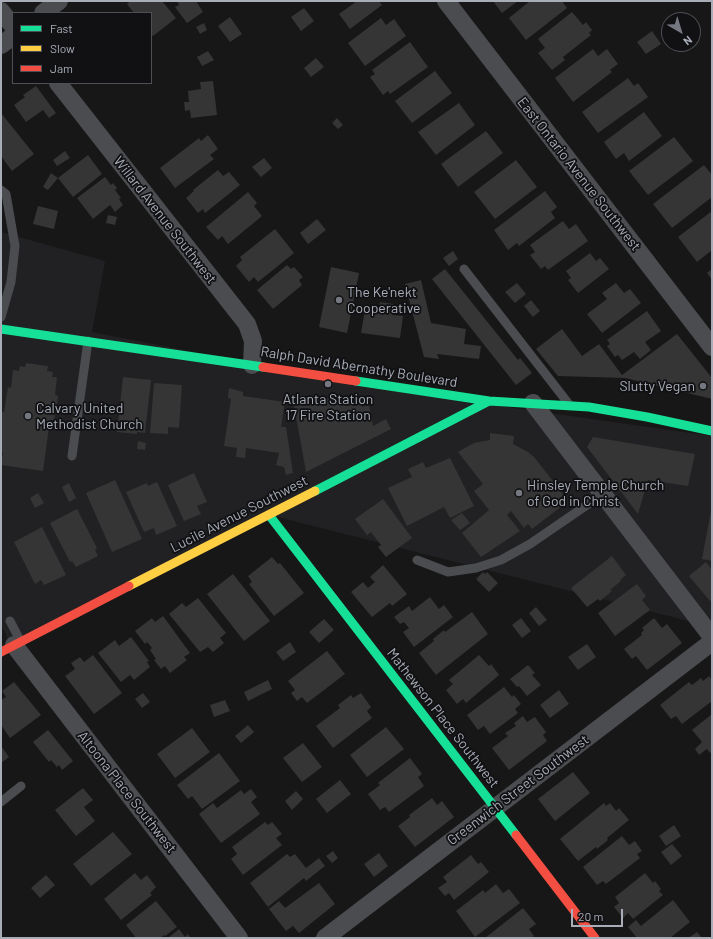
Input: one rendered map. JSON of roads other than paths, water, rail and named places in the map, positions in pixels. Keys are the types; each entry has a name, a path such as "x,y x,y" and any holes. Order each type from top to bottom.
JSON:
{"street":[{"path":"44,12 59,1"},
{"name":"East Ontario Avenue Southwest","path":"446,1 712,347"},
{"path":"1,11 12,25"},
{"path":"1,45 12,37"},
{"name":"Willard Avenue Southwest","path":"59,84 247,324 253,340 252,365"},
{"name":"Ralph David Abernathy Boulevard","path":"1,329 489,401 589,407 647,417 712,431"},
{"name":"Lucile Avenue Southwest","path":"12,646 489,401"},
{"path":"533,403 712,637"},
{"name":"Mathewson Place Southwest","path":"269,515 595,938"},
{"name":"Greenwich Street Southwest","path":"325,938 712,642"},
{"name":"Altoona Place Southwest","path":"12,646 239,938"}],"lane":[{"path":"1,190 6,194 15,246 11,282 1,317"},
{"path":"464,269 569,405"},
{"path":"72,456 88,341"},
{"path":"417,560 448,572 476,568 501,560 530,544 603,494"},
{"path":"10,621 12,646"},
{"path":"1,802 21,786"}],"place":[{"name":"The Ke'nekt Cooperative","path":"339,300"},
{"name":"Atlanta Station 17 Fire Station","path":"328,384"},
{"name":"Slutty Vegan","path":"703,386"},
{"name":"Calvary United Methodist Church","path":"28,416"},
{"name":"Hinsley Temple Church of God in Christ","path":"519,493"}]}
